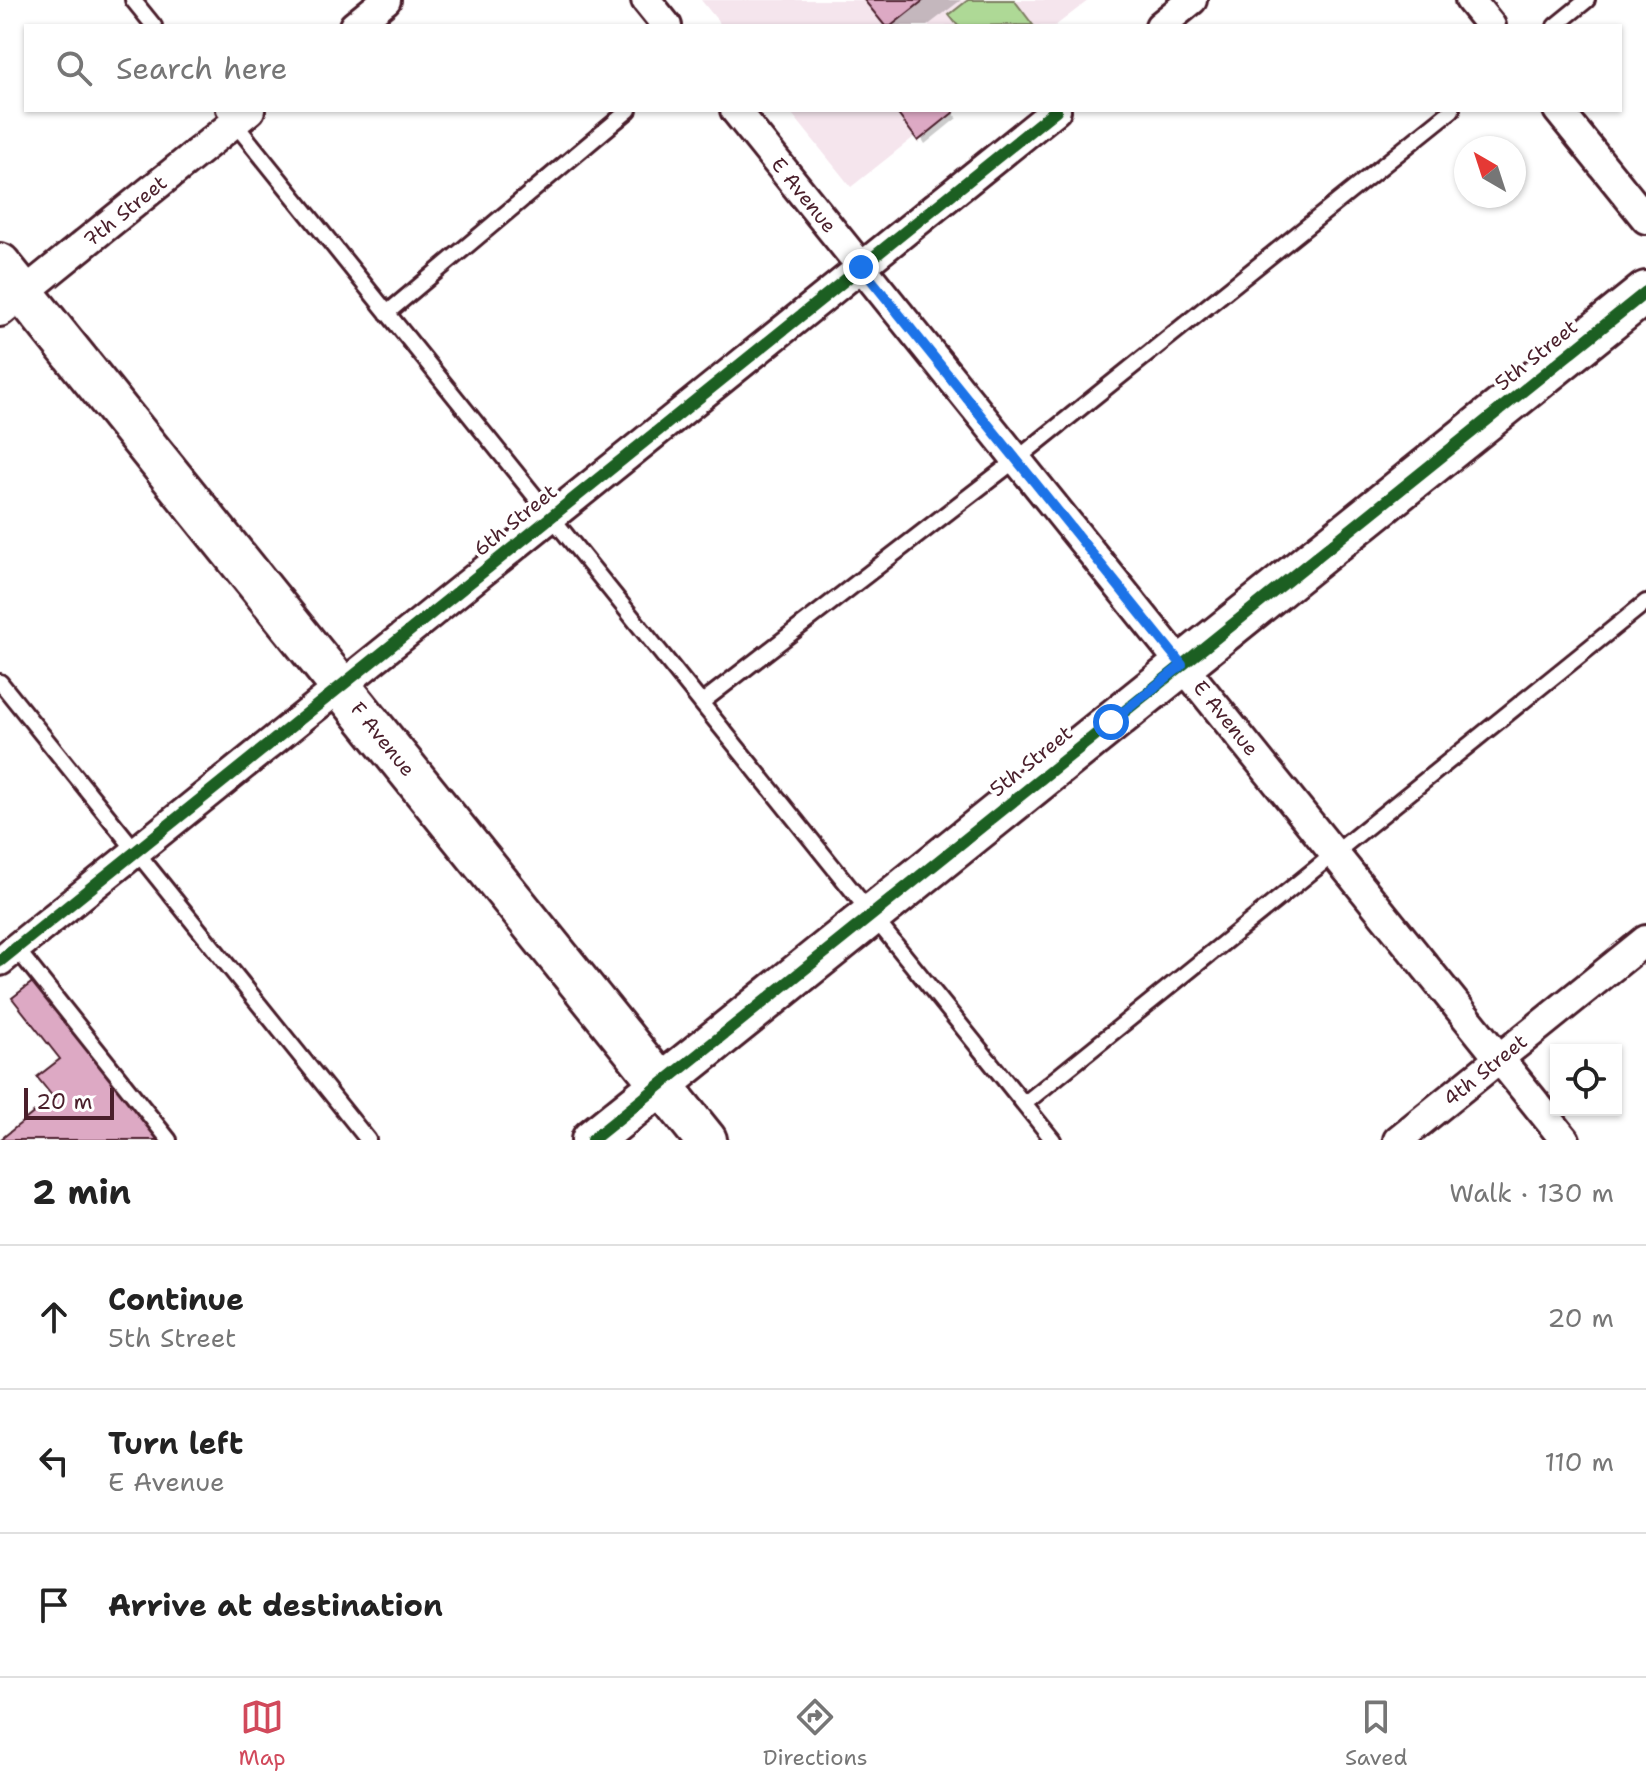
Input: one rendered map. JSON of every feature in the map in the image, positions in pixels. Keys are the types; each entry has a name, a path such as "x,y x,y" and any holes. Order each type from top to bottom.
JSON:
{"street":[{"path":"356,24 386,0"},
{"path":"646,0 665,24"},
{"path":"1162,24 1192,0"},
{"path":"1470,0 1489,24"},
{"name":"E Avenue","path":"737,112 1565,1140"},
{"name":"6th Street","path":"8,954 1054,112"},
{"path":"1560,112 1646,219"},
{"name":"7th Street","path":"8,290 236,114"},
{"name":"F Avenue","path":"8,290 341,686 706,1140"},
{"name":"5th Street","path":"592,1140 1646,292"},
{"name":"4th Street","path":"1398,1140 1646,940"}],"lane":[{"path":"133,0 152,24"},
{"path":"1557,24 1587,0"},
{"path":"387,313 627,112"},
{"path":"701,703 1017,459 1450,112"},
{"path":"236,114 387,313 1053,1140"},
{"path":"1024,1104 1646,602"},
{"path":"0,682 368,1140"},
{"path":"8,954 169,1140"}],"shaded area":[{"path":"701,0 1089,0 1058,24 720,24"},
{"path":"791,112 945,112 851,187"}],"green space":[{"path":"968,0 1014,0 1032,24 956,24 949,15"}],"building":[{"path":"864,0 924,0 894,24 883,24"},
{"path":"899,112 954,112 918,141"},
{"path":"39,977 167,1140 0,1140 53,1097 37,1077 60,1059 12,998"}],"cycle path":[{"path":"0,961 1054,112"},
{"path":"592,1140 1646,292"}],"route":[{"path":"861,267 1182,665 1111,722"}]}
